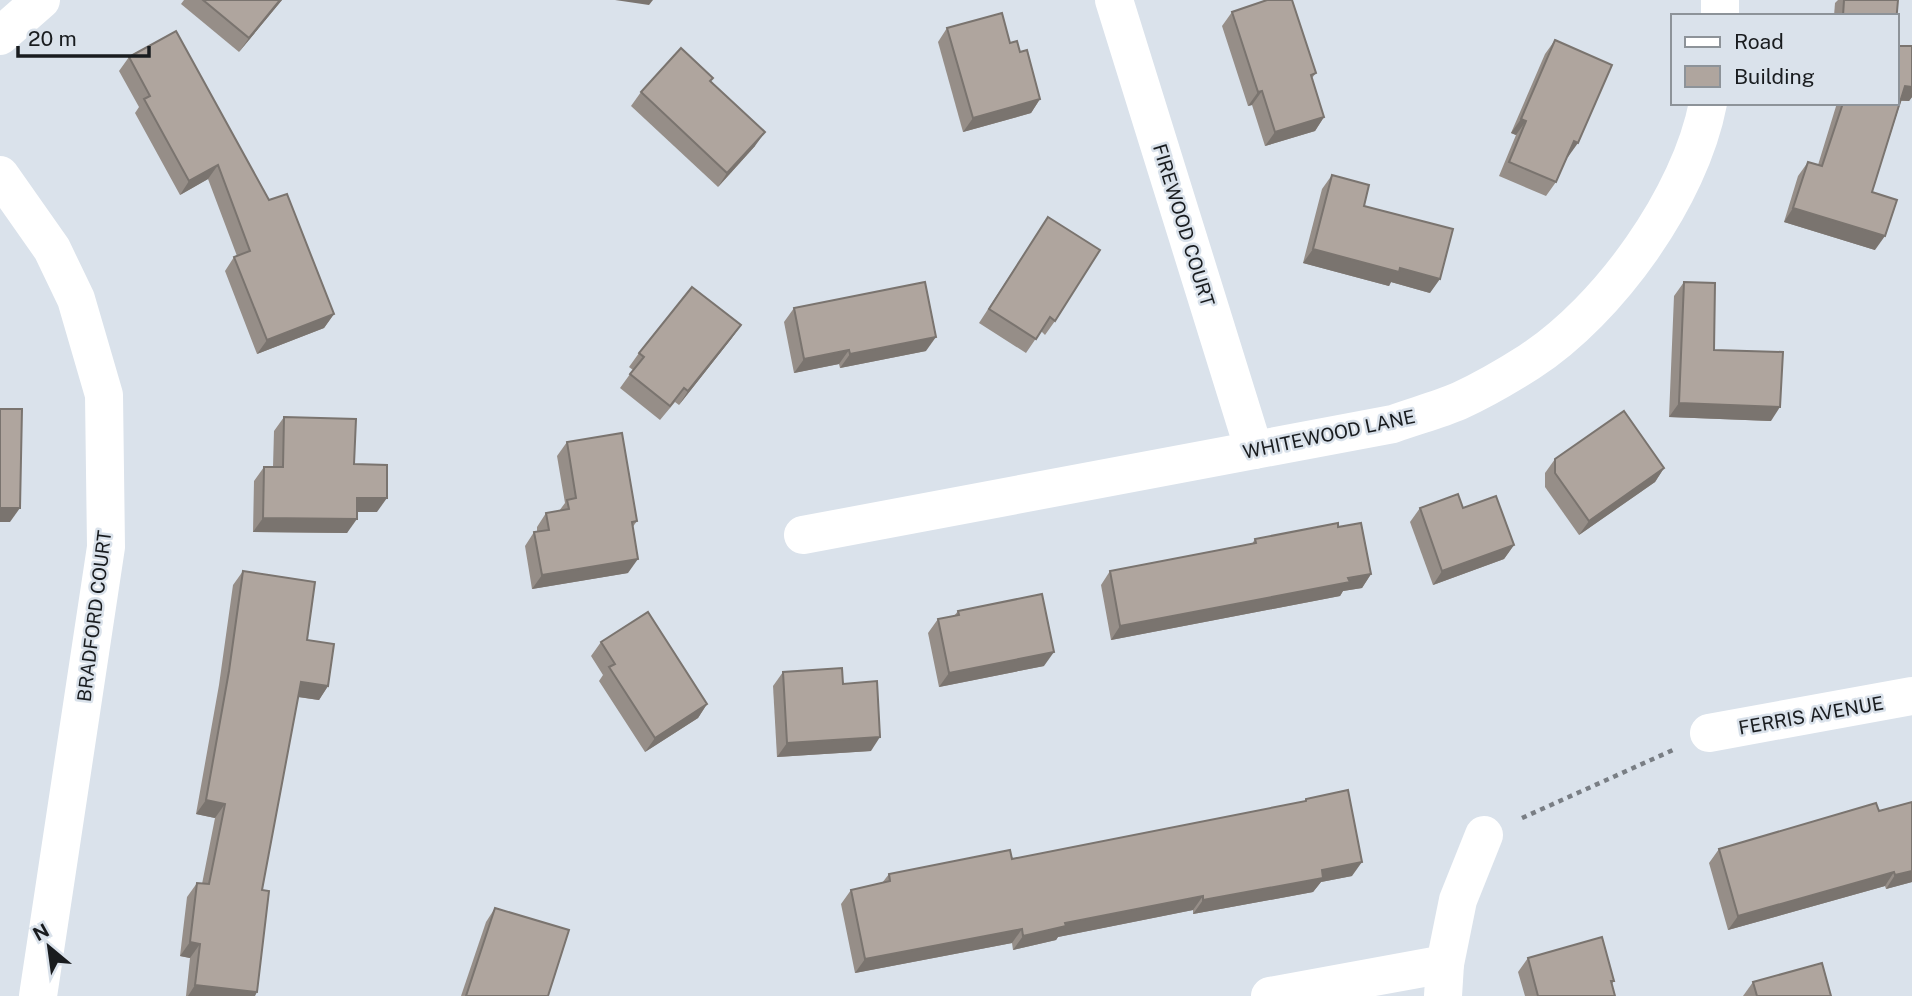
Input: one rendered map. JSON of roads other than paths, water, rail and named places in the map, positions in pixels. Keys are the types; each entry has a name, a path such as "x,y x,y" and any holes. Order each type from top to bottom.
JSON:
{"street":[{"path":"0,36 41,0"},
{"name":"FIREWOOD COURT","path":"1114,0 1254,450"},
{"name":"WHITEWOOD LANE","path":"803,535 1393,424 1458,401 1531,361 1587,315 1630,266 1660,222 1684,176 1707,105"},
{"name":"BRADFORD COURT","path":"0,175 52,249 70,286 104,395 106,547 38,996"},
{"name":"FERRIS AVENUE","path":"1709,733 1912,696"},
{"path":"1270,996 1444,980 1458,900 1484,835"}]}
